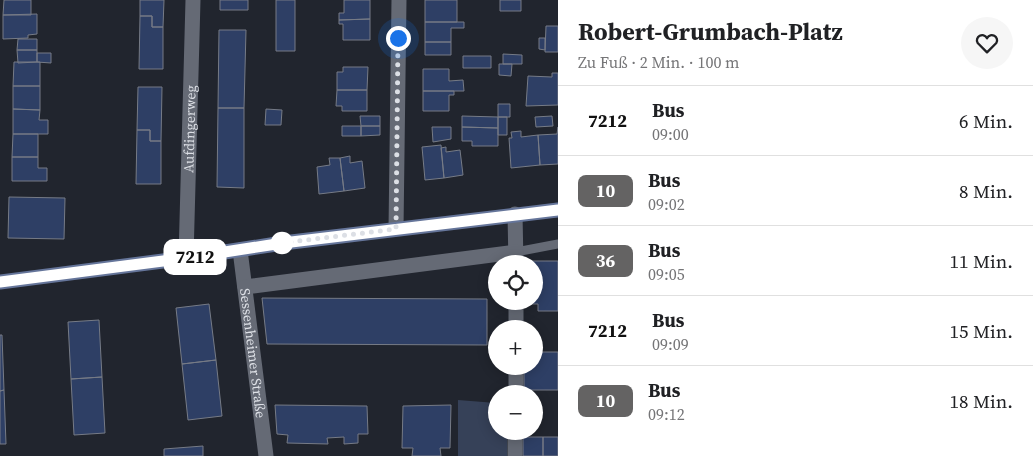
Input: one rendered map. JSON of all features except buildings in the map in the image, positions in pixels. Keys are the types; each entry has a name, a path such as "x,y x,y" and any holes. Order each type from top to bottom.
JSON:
{"main road":[{"path":"0,282 396,229 558,210"}],"street":[{"name":"Aufdingerweg","path":"186,258 193,0"},
{"path":"396,229 399,0"},
{"path":"514,214 516,255"},
{"name":"Sessenheimer Straße","path":"240,250 266,456"},
{"path":"245,287 488,261"},
{"path":"515,440 515,456"}],"lane":[{"path":"525,255 558,244"}],"shaded area":[{"path":"458,400 488,402 488,440 507,440 507,456 458,456"}],"bus line":[{"name":"7212","path":"0,282 186,258 283,243 558,210"}],"route":[{"path":"282,243 396,229 398,38"}]}
